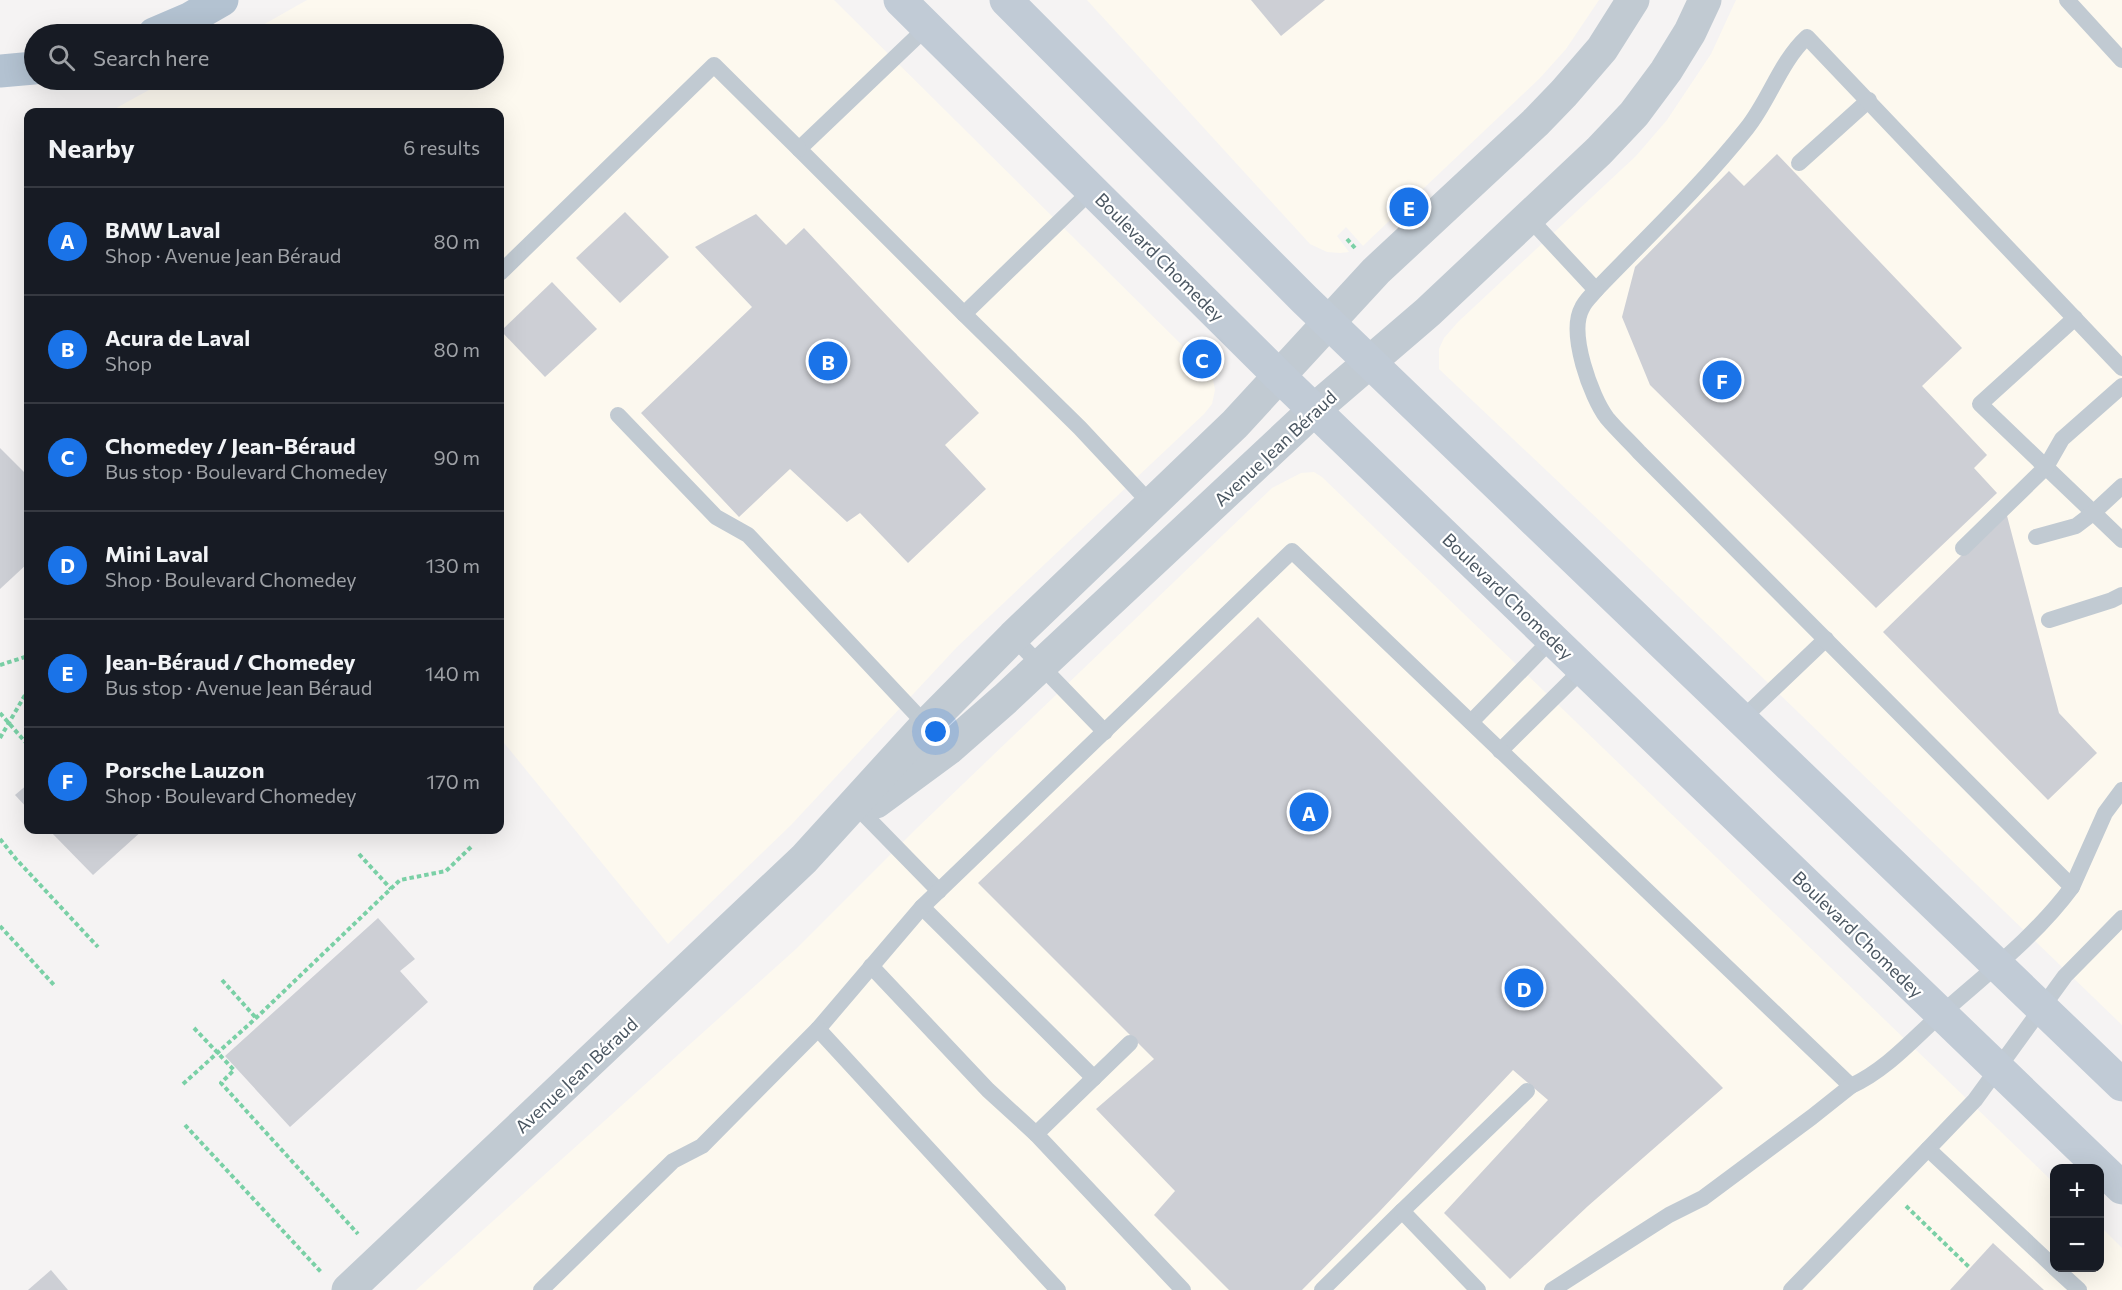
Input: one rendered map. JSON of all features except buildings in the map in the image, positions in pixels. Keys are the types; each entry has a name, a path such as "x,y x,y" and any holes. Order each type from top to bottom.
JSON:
{"main road":[{"path":"177,24 222,0"},
{"path":"0,71 24,69"}],"street":[{"name":"Boulevard Chomedey","path":"900,0 1279,376 2122,1188"},
{"path":"1006,0 1370,362 2122,1085"},
{"name":"Avenue Jean Béraud","path":"335,1282 858,808 926,725 1013,637 1235,424 1376,271 1535,123 1602,49 1633,0"},
{"name":"Avenue Jean Béraud","path":"858,808 948,749 1315,409 1428,312 1529,218 1634,114 1680,51 1705,0"}],"lane":[{"path":"2067,0 2122,60"},
{"path":"799,149 927,27"},
{"path":"2072,887 1606,417 1583,365 1578,337 1578,320 1582,308 1596,290 1731,149 1753,121 1796,48 1807,37 1869,99 2122,368"},
{"path":"504,269 714,65 1033,384 1080,428 1152,505"},
{"path":"1799,163 1869,99"},
{"path":"964,314 1092,190"},
{"path":"1529,218 1596,290"},
{"path":"2075,318 1980,404 2122,540"},
{"path":"1964,548 2046,466 2062,439 2122,386"},
{"path":"618,415 716,517 748,535 948,749"},
{"path":"2036,537 2076,526 2122,486"},
{"path":"541,1290 673,1161 702,1146 818,1029 922,907 1292,551 1851,1086"},
{"path":"2049,620 2122,595"},
{"path":"1013,637 1105,732"},
{"path":"1471,722 1552,639"},
{"path":"1742,719 1826,639"},
{"path":"1500,751 1583,669"},
{"path":"1552,1290 1669,1215 1703,1198 1851,1086 1887,1064 2026,939 2072,887 2105,813 2122,790"},
{"path":"858,808 939,891"},
{"path":"922,907 1094,1078"},
{"path":"1791,1290 1975,1100 2065,976 2122,918"},
{"path":"871,966 988,1090 1036,1134 1183,1290"},
{"path":"818,1029 1058,1290"},
{"path":"1036,1134 1130,1043"},
{"path":"1322,1290 1527,1091"},
{"path":"1928,1149 2050,1262"},
{"path":"1402,1211 1478,1290"},
{"path":"2060,1272 2079,1290"}],"path":[{"path":"0,665 24,657"},
{"path":"0,738 24,697"},
{"path":"0,713 24,740"},
{"path":"0,839 98,947"},
{"path":"183,1084 256,1018 400,880 446,871 471,847"},
{"path":"359,854 391,889"},
{"path":"0,926 55,986"},
{"path":"222,980 256,1018"},
{"path":"194,1028 234,1070 220,1083 362,1239"},
{"path":"185,1125 335,1282"},
{"path":"1889,1190 1971,1268"}],"shaded area":[{"path":"307,0 834,0 1207,370 1213,379 1215,390 1212,404 957,647 791,825 668,944 504,743 504,108 116,108 149,90 504,90 504,24 265,24"},
{"path":"1087,0 1599,0 1566,49 1540,78 1363,246 1346,227 1337,236 1349,252 1340,253 1327,252 1310,244"},
{"path":"1736,0 2122,0 2122,1025 1621,541 1439,369 1439,349 1444,338 1458,322 1636,156 1667,120 1711,54"},
{"path":"1314,472 1322,477 2050,1179 2050,1272 2104,1272 2104,1230 2122,1248 2122,1290 416,1290 796,949 916,829 1272,488 1301,473"}],"place":[{"name":"Jean-Béraud / Chomedey","path":"1409,207"},
{"name":"Chomedey / Jean-Béraud","path":"1202,359"},
{"name":"Acura de Laval","path":"828,361"},
{"name":"Porsche Lauzon","path":"1722,380"},
{"name":"BMW Laval","path":"1309,812"},
{"name":"Mini Laval","path":"1524,988"}]}
